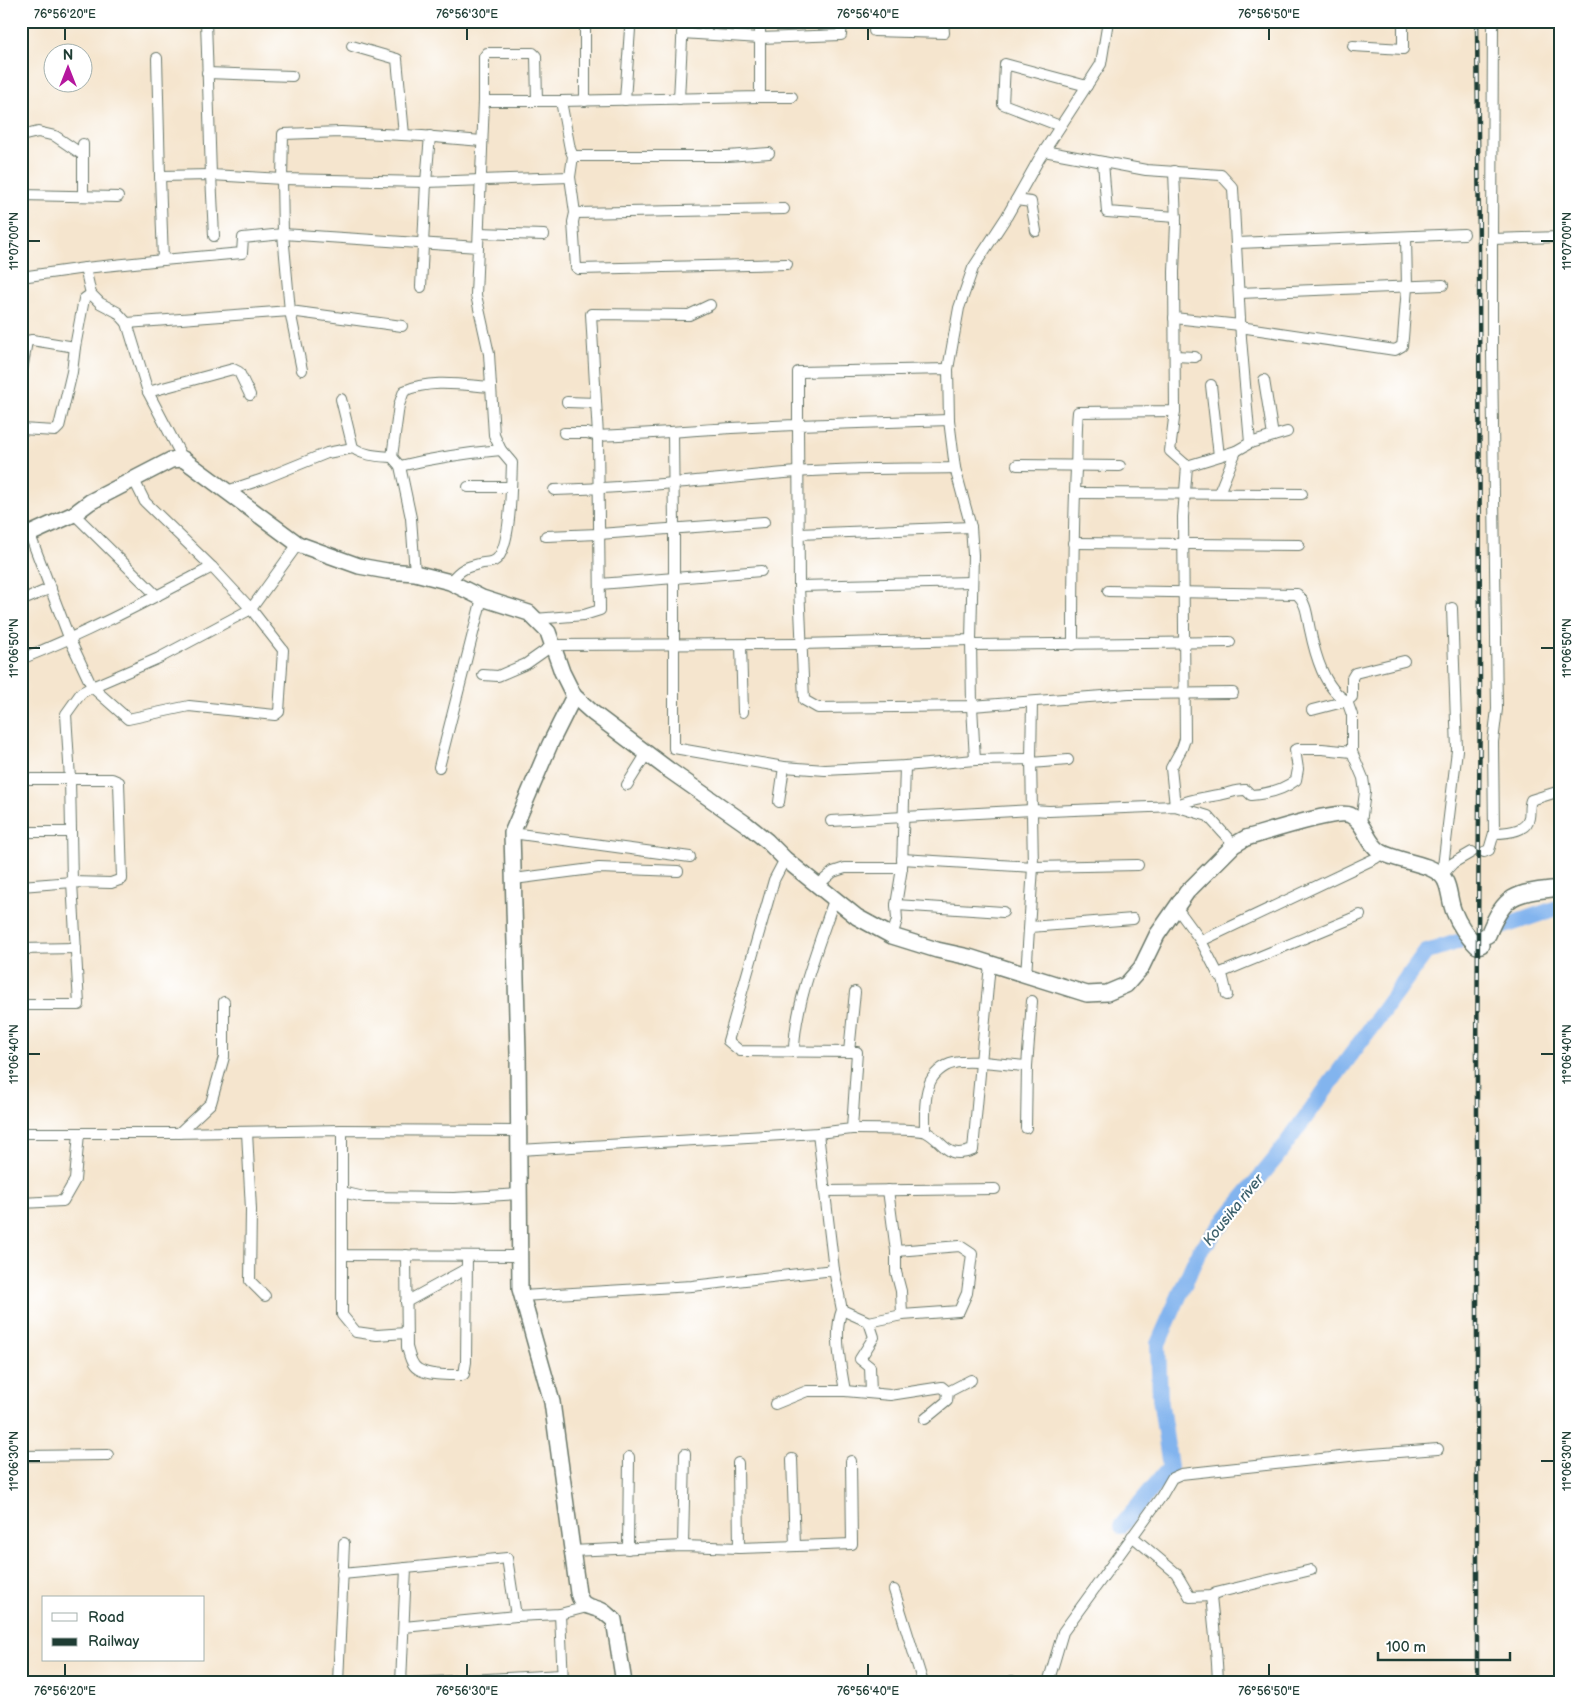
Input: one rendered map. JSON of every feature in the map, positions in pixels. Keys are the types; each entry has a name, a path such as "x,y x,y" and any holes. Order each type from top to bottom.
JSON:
{"street":[{"path":"206,21 214,236"},
{"path":"585,21 585,101"},
{"path":"679,99 683,21"},
{"path":"760,21 760,97"},
{"path":"682,33 760,38 841,35 842,21"},
{"path":"874,31 944,33 943,21"},
{"path":"975,760 972,706 971,527 956,468 948,420 948,369 959,308 973,268 1044,151 1101,64 1108,21"},
{"path":"1353,46 1403,49 1403,21"},
{"path":"1484,852 1489,850 1494,833 1493,742 1497,709 1492,354 1493,21"},
{"path":"625,100 630,29"},
{"path":"352,46 397,59 404,135"},
{"path":"450,582 458,571 464,567 494,561 499,556 504,546 511,509 512,463 501,450 494,435 489,354 476,295 484,57 487,53 533,53 536,56 537,101"},
{"path":"157,58 163,260"},
{"path":"1060,126 1003,104 1006,64 1086,86"},
{"path":"207,73 292,76"},
{"path":"484,101 792,97"},
{"path":"561,101 573,156 570,177 575,213 573,222 576,267 579,269 787,264"},
{"path":"21,136 38,132 55,136 83,155"},
{"path":"302,370 290,311 283,234 283,134 341,132 430,136 482,141"},
{"path":"421,287 430,136"},
{"path":"82,144 83,196"},
{"path":"1044,151 1146,170 1221,175 1233,188 1240,326 1250,443"},
{"path":"573,156 727,156 769,153"},
{"path":"1103,162 1107,212 1176,217"},
{"path":"1174,172 1176,217 1175,411 1170,451 1187,466"},
{"path":"160,176 211,175 282,179 426,182 570,177"},
{"path":"21,195 118,197"},
{"path":"1016,200 1031,202 1036,231"},
{"path":"575,213 784,210"},
{"path":"479,233 544,235"},
{"path":"21,277 85,268 242,253 243,238 283,234 478,247"},
{"path":"1237,243 1464,234"},
{"path":"1174,318 1240,326 1395,350 1402,346 1407,287 1406,236"},
{"path":"1492,239 1560,237"},
{"path":"85,268 91,294 100,303 117,312 127,323 148,392 183,459 298,544 359,566 386,571 415,572 450,582 482,598 529,613 548,632 562,672 574,696 647,753 746,824 785,859 857,917 892,936 937,950 969,957 1087,994 1107,993 1126,984 1141,968 1157,935 1187,892 1234,844 1246,838 1333,814 1349,814 1361,823 1372,844 1382,853 1432,870 1444,878"},
{"path":"1239,293 1443,285"},
{"path":"21,429 49,432 55,431 59,427 72,372 84,299 91,294"},
{"path":"535,619 584,615 600,610 598,436 591,314 689,315 710,305"},
{"path":"127,323 290,311 402,326"},
{"path":"21,376 28,341 75,347"},
{"path":"1174,356 1195,357"},
{"path":"148,392 233,369 239,372 250,395"},
{"path":"948,369 798,372 800,644 804,700 818,708 972,706 1129,694 1233,693"},
{"path":"1264,380 1273,436"},
{"path":"1211,385 1219,456"},
{"path":"392,457 399,405 404,391 421,386 491,387"},
{"path":"341,398 353,448 371,456 392,457 400,466 410,518 415,572"},
{"path":"567,402 596,403"},
{"path":"1073,645 1073,543 1078,412 1175,411"},
{"path":"564,433 587,433 598,436 744,426 948,420"},
{"path":"673,432 674,748 784,767 825,770 975,760 1068,760"},
{"path":"1187,466 1236,452 1250,443 1287,432"},
{"path":"227,491 328,453 353,448"},
{"path":"400,466 460,454 501,450"},
{"path":"1219,493 1236,452"},
{"path":"134,480 145,502 252,609 283,650 279,712 275,715 189,706 128,719 92,687 70,640 51,588 26,537 74,514 90,502 171,460 183,459"},
{"path":"1017,465 1120,466"},
{"path":"1175,806 1171,768 1185,739 1183,591 1184,492 1187,466"},
{"path":"554,490 672,484 798,472 956,468"},
{"path":"468,487 511,487"},
{"path":"1075,493 1302,494"},
{"path":"74,514 157,596"},
{"path":"546,536 764,522"},
{"path":"799,534 971,527"},
{"path":"1073,543 1299,545"},
{"path":"21,1005 79,1005 72,882 70,779 66,714 81,693 159,658 252,609 298,544"},
{"path":"21,659 70,640 212,567"},
{"path":"600,584 761,572"},
{"path":"799,586 972,582"},
{"path":"21,601 51,588"},
{"path":"1108,591 1297,594 1304,600 1313,643 1325,676 1338,696 1347,701 1352,715 1352,752 1365,792 1361,823"},
{"path":"439,767 482,598"},
{"path":"1452,608 1457,750 1444,878 1453,911 1465,934 1477,946 1488,935 1496,916 1508,899 1530,891 1560,888"},
{"path":"483,675 498,676 526,664 553,645 673,646 971,642 1073,645 1230,642"},
{"path":"741,645 743,712"},
{"path":"1312,710 1347,701 1352,697 1352,678 1355,673 1404,661"},
{"path":"574,696 550,744 512,833 520,1289 552,1402 578,1593 580,1600 587,1607"},
{"path":"1026,976 1033,867 1032,702"},
{"path":"1175,806 1188,800 1239,790 1246,790 1251,796 1281,789 1296,780 1298,769 1295,750 1298,749 1327,749 1352,752"},
{"path":"627,785 647,753"},
{"path":"892,936 897,920 896,905 902,863 906,766"},
{"path":"780,802 784,767"},
{"path":"21,779 112,779 118,782 122,880 21,886"},
{"path":"1494,833 1503,833 1524,826 1528,821 1531,800 1560,791"},
{"path":"831,821 1032,810 1175,806 1208,816 1234,844"},
{"path":"21,832 71,832"},
{"path":"512,833 690,857"},
{"path":"1444,878 1453,863 1472,852"},
{"path":"1201,941 1376,858 1382,853"},
{"path":"785,859 774,880 728,1041 740,1051 857,1052 852,1129"},
{"path":"818,885 833,872 845,868 902,863 1033,867 1138,865"},
{"path":"514,880 599,868 678,871"},
{"path":"794,1052 794,1038 804,993 835,898"},
{"path":"896,905 1004,912"},
{"path":"1176,907 1201,941 1218,974 1223,978 1227,995"},
{"path":"1218,974 1360,915"},
{"path":"1030,927 1133,919"},
{"path":"21,949 76,948"},
{"path":"519,1150 818,1133 852,1129 925,1131 948,1151 964,1153 972,1150 990,964"},
{"path":"849,1052 855,992"},
{"path":"1026,1128 1027,1066 1032,1001"},
{"path":"179,1133 211,1103 224,1057 224,1002"},
{"path":"925,1131 928,1086 935,1074 952,1063 1027,1066"},
{"path":"21,1133 342,1130 518,1131"},
{"path":"342,1130 342,1316 356,1332 377,1335 406,1333"},
{"path":"247,1132 251,1210 250,1281 265,1296"},
{"path":"21,1203 63,1201 75,1180 79,1133"},
{"path":"818,1133 834,1270 842,1310 839,1316 838,1346 845,1391"},
{"path":"826,1191 995,1189"},
{"path":"888,1190 902,1316"},
{"path":"342,1192 364,1197 454,1198 519,1194"},
{"path":"842,1310 870,1322 902,1316 959,1311 967,1293 972,1254 960,1246 896,1251"},
{"path":"342,1255 519,1256"},
{"path":"406,1255 406,1333 411,1362 417,1369 450,1376 463,1376 466,1362 467,1256"},
{"path":"406,1302 466,1269"},
{"path":"522,1296 692,1286 834,1270"},
{"path":"870,1322 874,1337 860,1358 870,1366 871,1393"},
{"path":"948,1392 971,1380"},
{"path":"775,1404 807,1391 845,1391 890,1395 942,1387 948,1392"},
{"path":"925,1419 947,1401 948,1392"},
{"path":"1048,1683 1063,1632 1161,1497 1172,1478 1182,1474 1359,1455 1438,1449"},
{"path":"683,1546 685,1454"},
{"path":"21,1456 108,1455"},
{"path":"628,1550 629,1456"},
{"path":"792,1459 795,1546"},
{"path":"571,1551 628,1550 683,1546 739,1548 852,1544 851,1461"},
{"path":"738,1463 739,1548"},
{"path":"1132,1536 1176,1574 1190,1596 1210,1596 1311,1570"},
{"path":"338,1683 344,1543"},
{"path":"342,1574 507,1558 516,1616"},
{"path":"401,1683 406,1568"},
{"path":"894,1590 923,1683"},
{"path":"1210,1596 1216,1637 1214,1645 1217,1654 1218,1683"},
{"path":"404,1627 516,1616 560,1614 587,1607 602,1611 614,1620 624,1683"},
{"path":"412,1683 563,1679 560,1614"}],"waterway":[{"name":"Kousika river","path":"1499,928 1560,907"},
{"name":"Kousika river","path":"1121,1526 1170,1467 1160,1398 1158,1344 1198,1253 1275,1159 1426,952 1457,942"}],"railway":[{"path":"1477,21 1480,686 1477,1059 1477,1683"}]}
